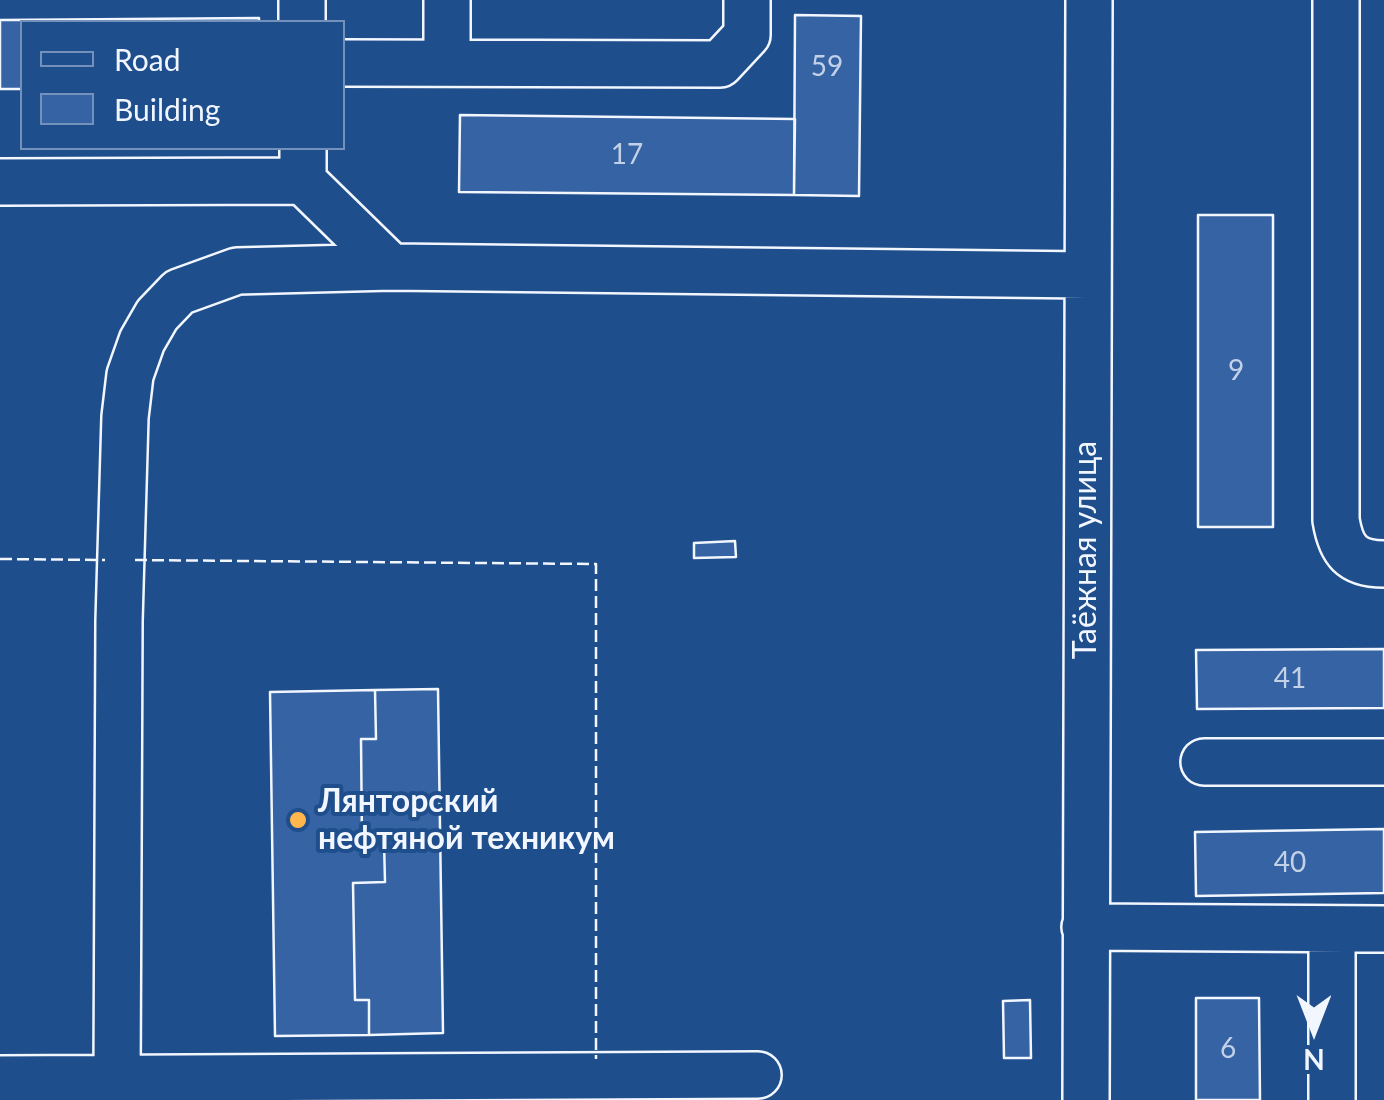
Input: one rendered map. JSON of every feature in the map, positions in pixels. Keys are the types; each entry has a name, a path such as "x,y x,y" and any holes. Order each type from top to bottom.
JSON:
{"street":[{"path":"447,0 447,63"},
{"path":"345,63 720,64 747,35 747,0"},
{"name":"Таёжная улица","path":"1086,1100 1089,0"},
{"path":"1336,0 1336,520 1340,542 1353,557 1384,564"},
{"path":"0,182 303,164 391,268"},
{"path":"118,1079 119,621 125,430 130,375 142,341 157,316 179,292 237,271 391,268 1087,275"},
{"path":"1204,762 1384,762"},
{"path":"1085,926 1384,929"},
{"path":"1332,929 1332,1100"},
{"path":"0,1079 758,1075"}],"building":[{"path":"795,15 861,16 859,196 794,195"},
{"path":"259,18 20,20 20,89 0,89 0,20"},
{"path":"460,115 795,119 794,195 459,192"},
{"path":"1198,215 1273,215 1273,527 1198,527"},
{"path":"735,541 736,557 694,558 694,543"},
{"path":"1384,649 1384,708 1197,709 1196,650"},
{"path":"438,689 443,1033 369,1035 369,1000 355,1000 353,883 385,882 384,842 362,843 361,739 376,739 375,690"},
{"path":"375,690 376,739 361,739 362,843 384,842 385,882 353,883 355,1000 369,1000 369,1035 275,1036 270,692"},
{"path":"1384,829 1384,893 1196,896 1195,832"},
{"path":"1196,998 1259,998 1260,1100 1196,1100"},
{"path":"1030,1000 1031,1058 1004,1058 1003,1001"}],"fence":[{"path":"0,559 105,560"},
{"path":"135,560 596,564 596,1059"}],"place":[{"name":"Лянторский нефтяной техникум","path":"298,820"}]}
